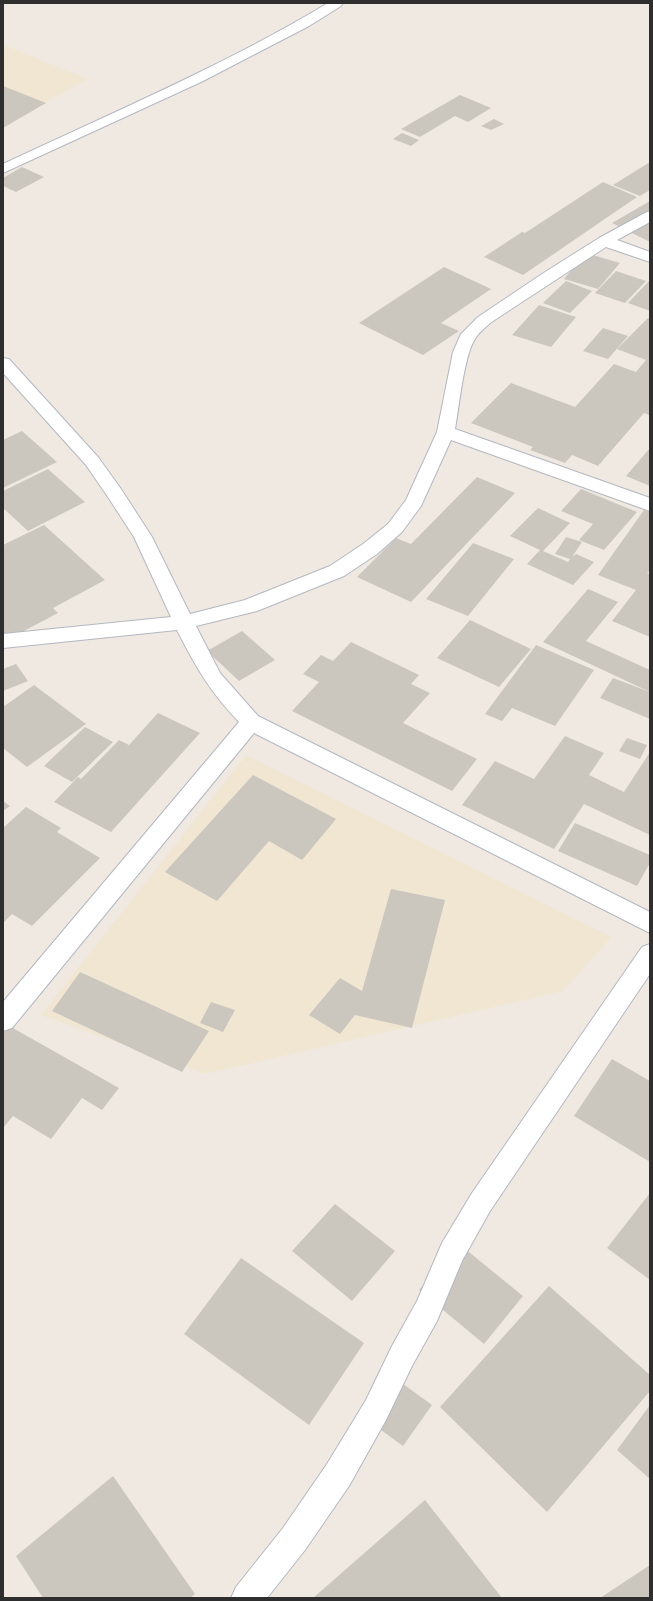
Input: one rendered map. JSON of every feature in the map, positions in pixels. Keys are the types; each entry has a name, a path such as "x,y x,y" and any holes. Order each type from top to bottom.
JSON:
{"street":[{"path":"3,169 196,79 304,23 337,3"},
{"path":"3,641 186,622 250,606 298,588 337,571 370,550 395,528 414,502 431,468 446,432 455,378 461,352 467,337 484,320 508,303 604,241 650,216"},
{"path":"604,241 650,257"},
{"path":"3,363 92,461 116,493 143,537 186,622 200,656 213,678 250,722 650,923"},
{"path":"446,432 650,505"},
{"path":"3,1020 250,722"},
{"path":"247,1598 294,1539 338,1475 376,1410 402,1356 427,1311 452,1252 481,1202 650,954"}],"shaded area":[{"path":"3,45 88,79 3,125"},
{"path":"246,755 612,937 563,991 205,1074 41,1015"}],"building":[{"path":"3,86 46,103 3,128"},
{"path":"460,95 491,108 468,122 455,116 420,137 401,129"},
{"path":"494,119 504,124 491,130 481,126"},
{"path":"402,133 419,140 411,146 393,139"},
{"path":"650,162 650,190 640,196 613,185"},
{"path":"22,167 44,177 16,192 3,186 3,178"},
{"path":"603,182 637,197 523,275 484,257 522,232 525,233"},
{"path":"650,201 650,242 612,223"},
{"path":"586,253 620,263 598,289 564,279"},
{"path":"444,267 491,289 441,323 459,331 423,355 359,323"},
{"path":"616,271 646,281 625,303 595,293"},
{"path":"650,280 650,311 628,303"},
{"path":"566,281 592,291 570,313 543,303"},
{"path":"539,305 576,317 551,347 512,335"},
{"path":"648,318 650,319 650,413 649,415 644,413 598,466 572,455 565,463 530,450 533,447 471,423 511,383 575,407 614,364 636,372 646,360 617,349"},
{"path":"603,328 628,336 608,359 583,351"},
{"path":"22,431 57,462 3,488 3,440"},
{"path":"650,448 650,486 626,476"},
{"path":"48,469 85,502 28,531 3,508 3,491"},
{"path":"477,477 515,493 411,602 357,577 396,538 411,544"},
{"path":"581,489 637,512 604,550 579,540 593,524 561,511"},
{"path":"538,508 570,523 543,551 568,562 570,559 555,554 566,537 582,542 572,557 576,554 594,562 573,585 527,564 540,550 510,536"},
{"path":"644,510 650,512 650,570 647,573 650,574 650,637 612,621 636,590 598,575"},
{"path":"44,525 105,580 53,608 58,613 3,642 3,545"},
{"path":"473,543 514,559 468,616 426,599"},
{"path":"588,589 618,602 586,641 650,670 650,692 543,642"},
{"path":"470,620 531,649 499,687 437,658"},
{"path":"242,631 275,660 239,681 207,651"},
{"path":"351,642 419,675 411,684 430,693 403,723 477,759 452,791 292,711 319,682 303,674 321,655 333,661"},
{"path":"536,645 594,670 555,726 512,708 502,721 485,714"},
{"path":"16,664 28,681 3,691 3,669"},
{"path":"613,678 650,692 650,719 600,698"},
{"path":"34,685 86,724 27,767 3,748 3,707"},
{"path":"158,713 200,733 111,832 54,802 78,777 81,779 119,740 129,745"},
{"path":"85,727 113,742 72,782 44,766"},
{"path":"565,736 604,753 589,775 624,792 650,752 650,835 584,804 554,849 462,805 495,761 534,779"},
{"path":"627,738 647,745 640,759 619,751"},
{"path":"253,775 336,819 302,860 269,841 217,901 165,872"},
{"path":"3,801 10,806 3,811"},
{"path":"26,807 61,828 57,832 100,858 32,926 12,914 3,923 3,828"},
{"path":"575,823 650,855 650,863 637,886 558,851"},
{"path":"391,889 445,900 412,1028 355,1015 340,1034 309,1015 340,978 362,991"},
{"path":"80,972 209,1031 182,1072 52,1011"},
{"path":"211,1002 235,1010 223,1032 200,1023"},
{"path":"4,1023 119,1088 102,1110 82,1098 51,1139 13,1116 3,1128"},
{"path":"612,1059 650,1081 650,1162 574,1116"},
{"path":"650,1193 650,1280 607,1248"},
{"path":"335,1204 395,1251 352,1301 292,1251"},
{"path":"459,1244 523,1296 484,1344 419,1290"},
{"path":"241,1258 364,1343 309,1425 184,1334"},
{"path":"549,1286 650,1375 650,1391 547,1512 440,1407"},
{"path":"399,1381 432,1405 403,1446 370,1422"},
{"path":"650,1405 650,1479 617,1450"},
{"path":"113,1476 195,1594 190,1598 43,1598 16,1556"},
{"path":"425,1500 502,1598 313,1598"},
{"path":"650,1565 650,1598 600,1598"}]}
